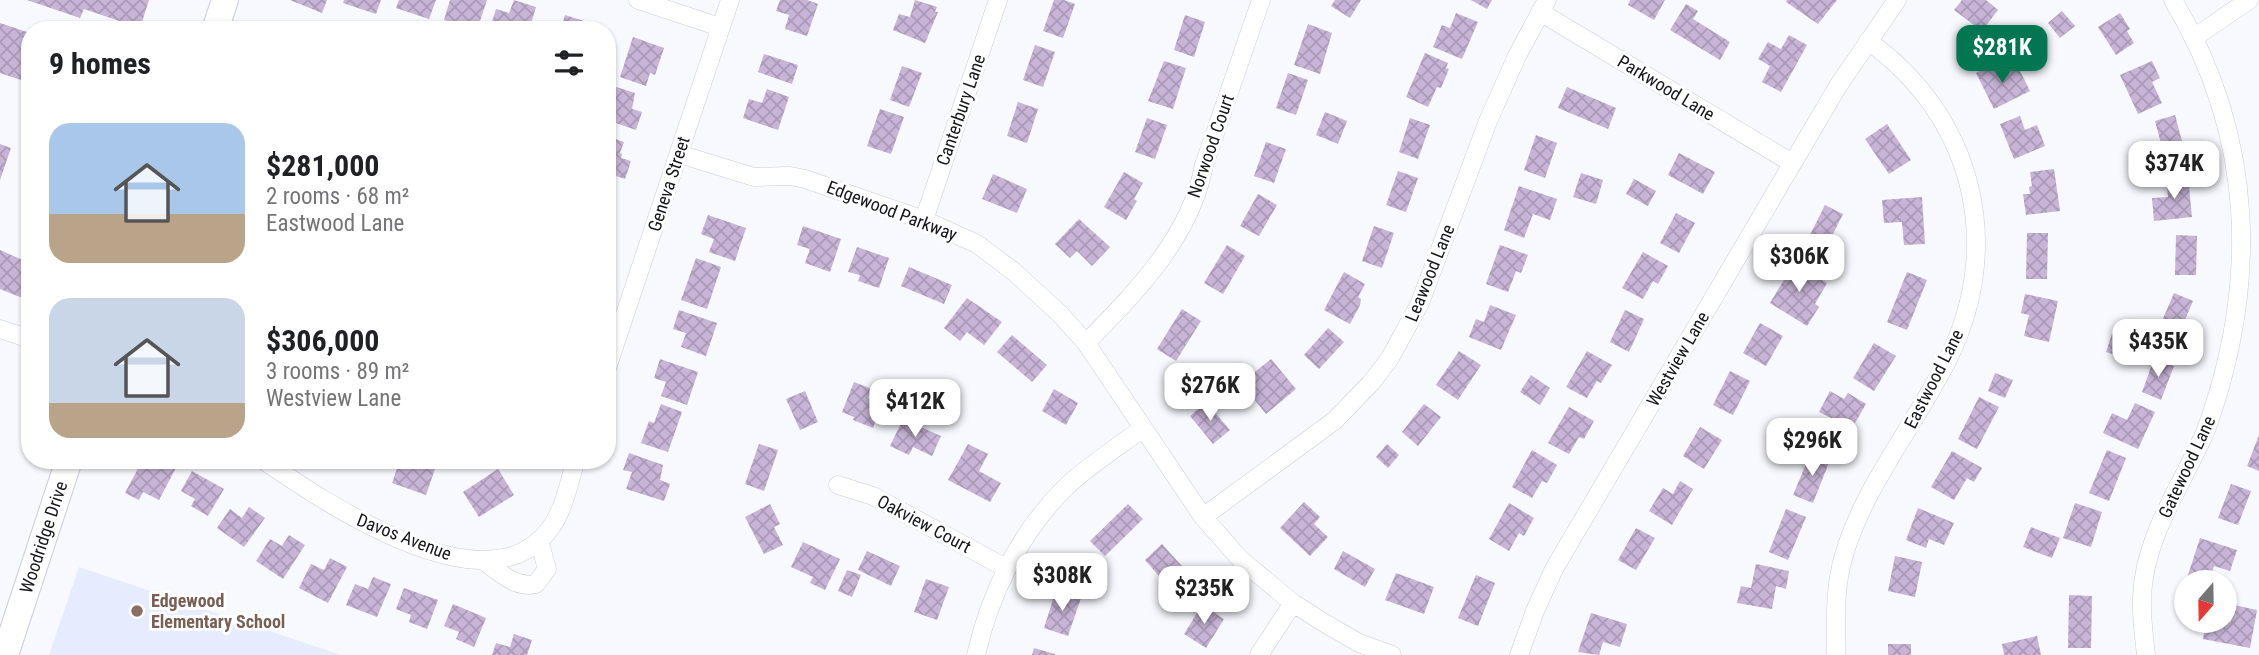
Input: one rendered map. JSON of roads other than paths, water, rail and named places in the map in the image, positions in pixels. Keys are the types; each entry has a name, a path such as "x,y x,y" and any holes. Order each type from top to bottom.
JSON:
{"street":[{"path":"218,21 225,0"},
{"path":"638,0 720,27"},
{"name":"Geneva Street","path":"616,341 730,0"},
{"name":"Canterbury Lane","path":"924,220 998,0"},
{"name":"Norwood Court","path":"1086,343 1146,279 1185,219 1200,185 1204,165 1261,0"},
{"name":"Westview Lane","path":"1520,655 1535,611 1554,569 1838,86 1897,0"},
{"name":"Gatewood Lane","path":"2146,655 2142,595 2150,551 2159,525 2202,440 2224,383 2233,351 2245,272 2242,192 2234,146 2221,99 2194,37 2173,0"},
{"path":"2194,37 2249,0"},
{"name":"Parkwood Lane","path":"1544,6 1792,163"},
{"name":"Leawood Lane","path":"1203,517 1334,421 1371,383 1390,358 1420,303 1488,121 1517,56 1544,6"},
{"name":"Eastwood Lane","path":"1836,655 1836,588 1844,555 1865,505 1949,358 1975,277 1975,222 1966,173 1944,121 1916,83 1893,59 1868,41"},
{"name":"Edgewood Parkway","path":"679,154 754,177 790,176 805,179 924,220 977,244 1013,271 1053,307 1086,343 1203,517 1241,560 1293,603 1341,633 1392,655"},
{"path":"0,329 21,336"},
{"path":"976,655 1006,568 1036,522 1069,485 1143,428"},
{"name":"Woodridge Drive","path":"5,655 66,469"},
{"name":"Davos Avenue","path":"276,469 361,522 456,558 484,561 518,554 539,540"},
{"path":"484,561 515,582 528,586 537,584 547,569 539,540 556,517 573,469"},
{"name":"Oakview Court","path":"838,485 873,496 1006,568"},
{"path":"1259,655 1293,603"}],"place":[{"name":"Edgewood Elementary School","path":"137,611"}]}
